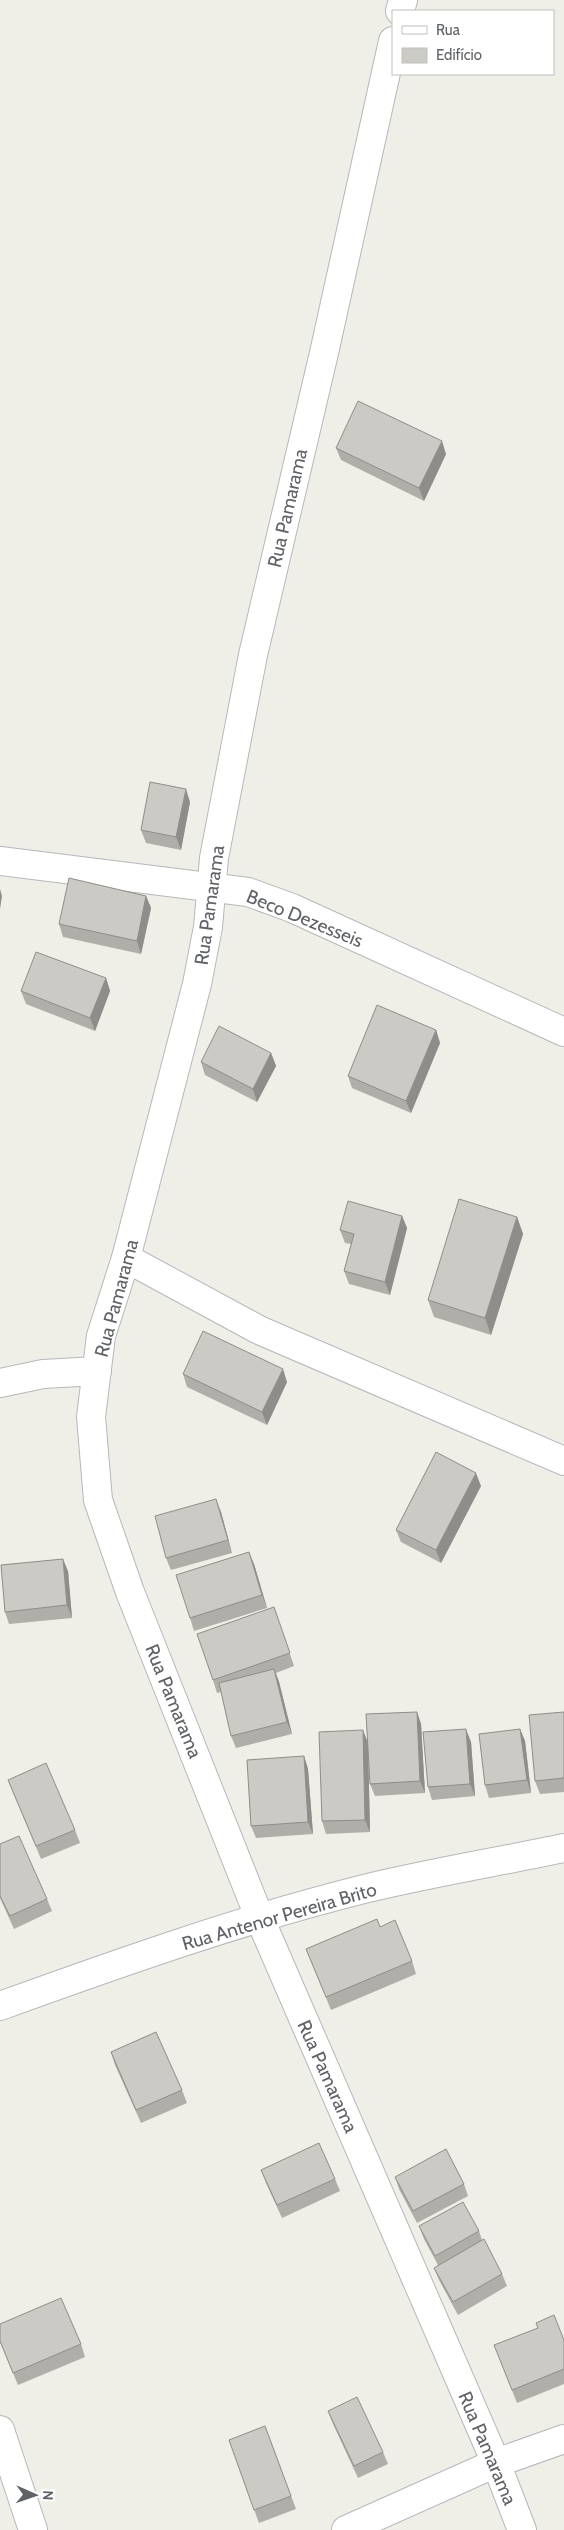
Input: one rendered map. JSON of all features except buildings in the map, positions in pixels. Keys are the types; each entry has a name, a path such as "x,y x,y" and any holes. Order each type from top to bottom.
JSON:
{"street":[{"name":"Rua Pamarama","path":"392,46 322,362 253,655 214,858 208,927 197,984 126,1258 101,1336 91,1418 98,1500 130,1592 260,1919 496,2463 522,2530"},
{"name":"Beco Dezesseis","path":"0,861 248,892 292,908 564,1032"},
{"path":"126,1258 259,1330 564,1462"},
{"path":"0,1383 43,1374 97,1371"},
{"name":"Rua Antenor Pereira Brito","path":"0,2006 102,1969 260,1919 364,1889 564,1848"},
{"path":"0,2430 33,2530"},
{"path":"346,2530 496,2463 564,2439"}]}
